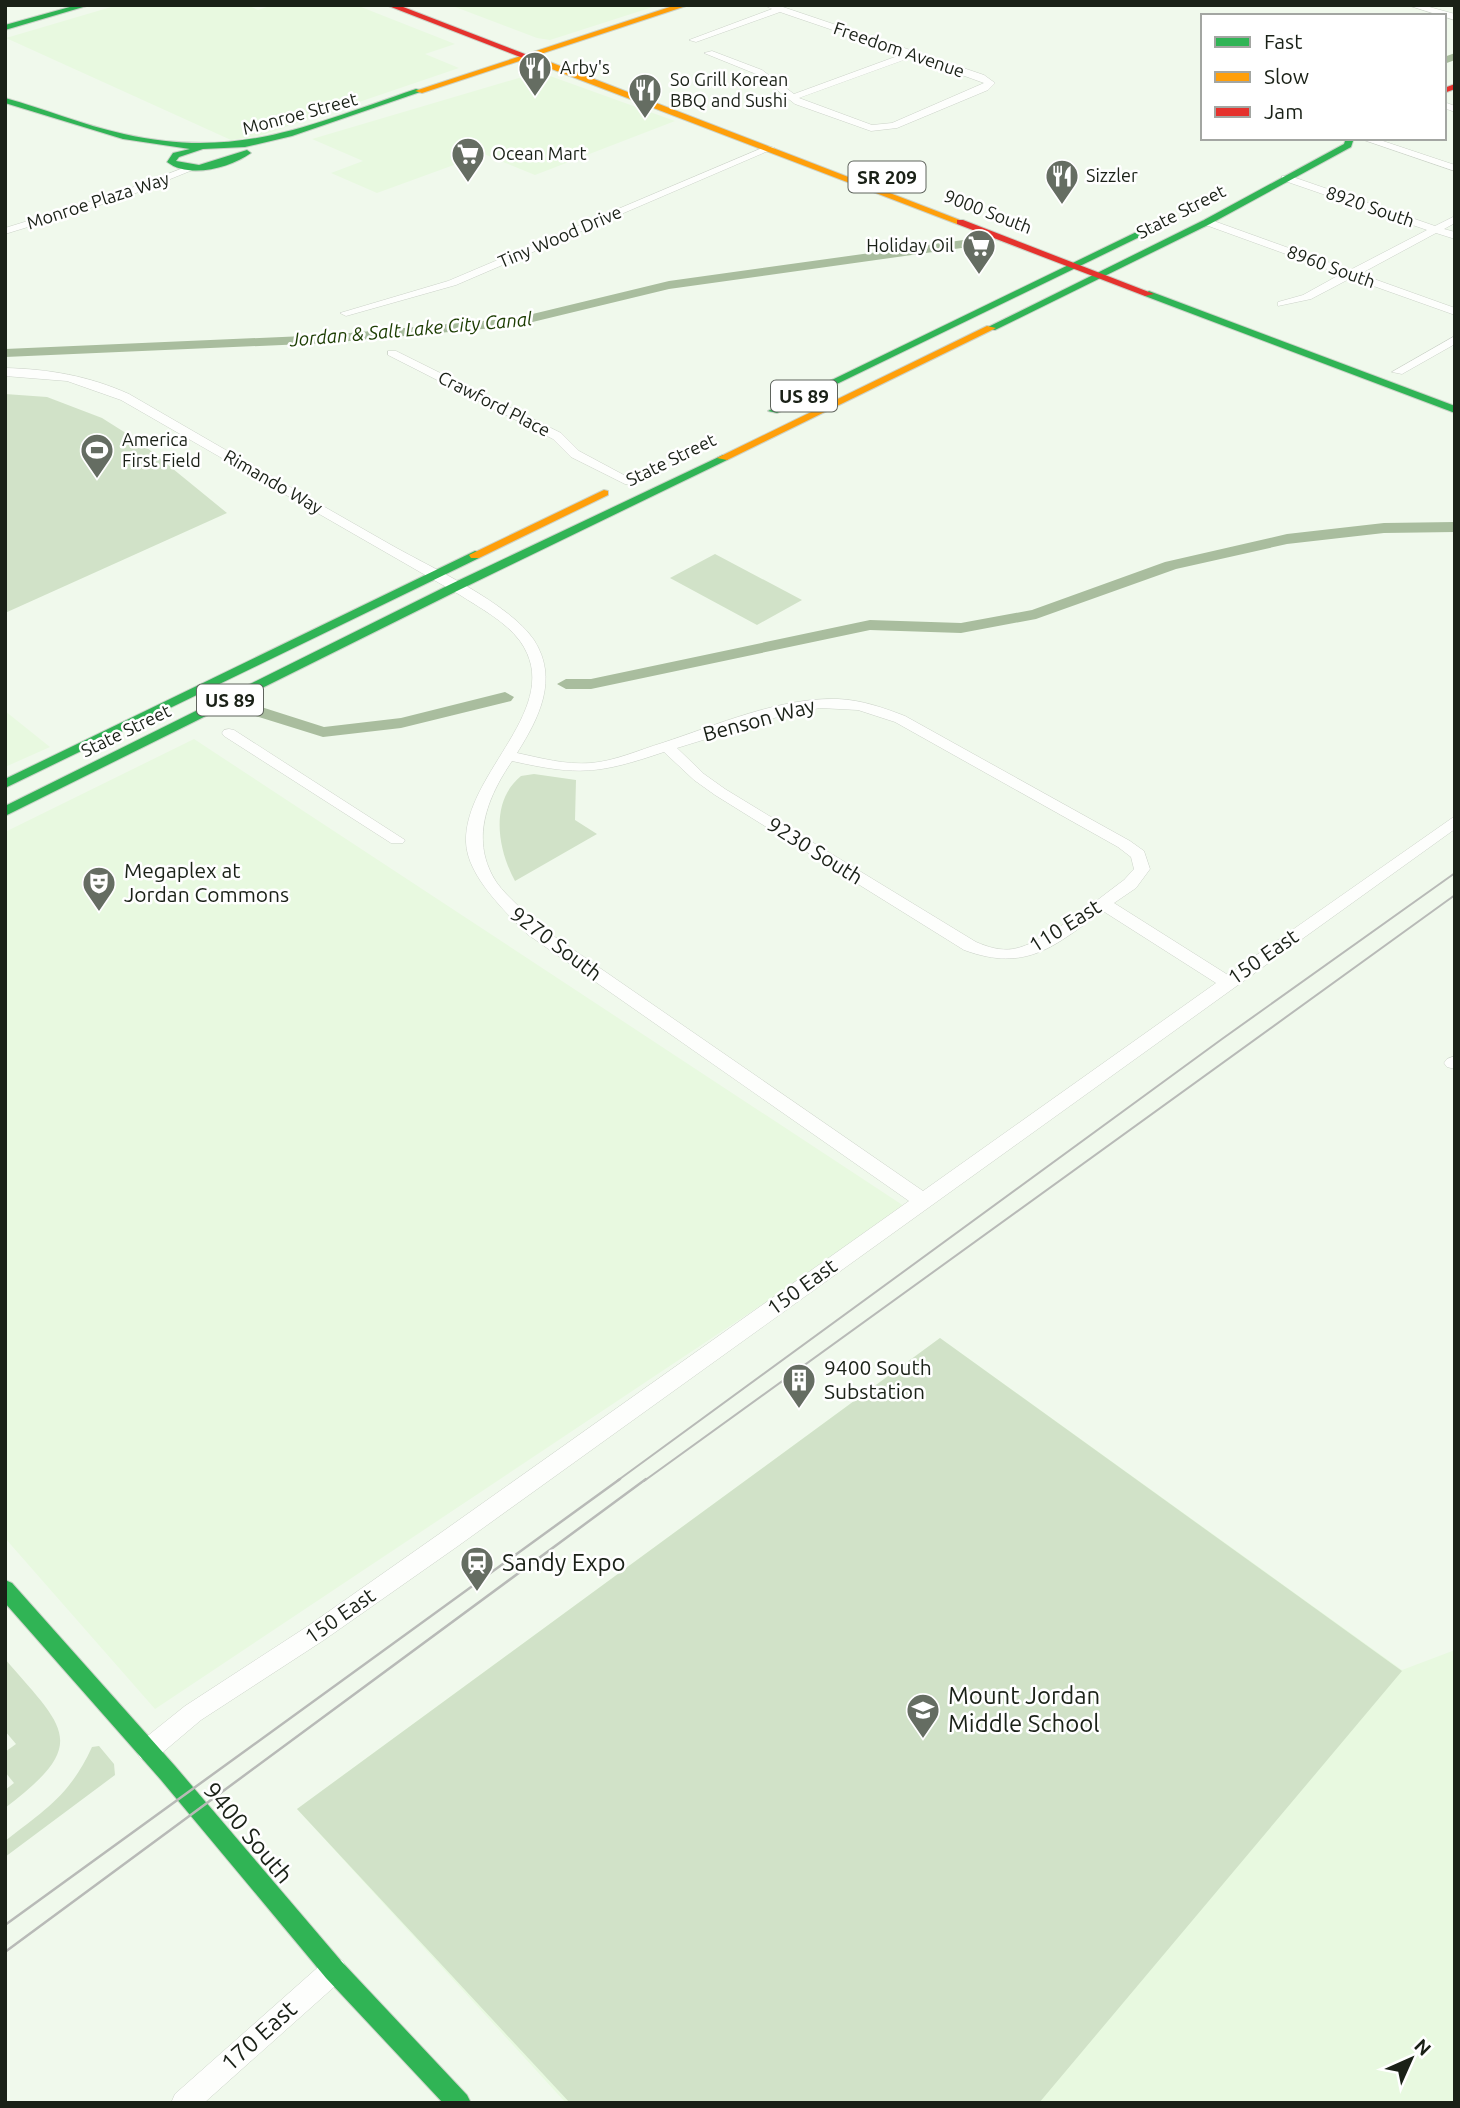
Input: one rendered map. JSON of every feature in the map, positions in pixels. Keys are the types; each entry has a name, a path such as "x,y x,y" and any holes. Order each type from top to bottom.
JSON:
{"main road":[{"path":"5,15 38,5"},
{"path":"5,28 86,5"},
{"name":"9000 South","path":"390,5 1450,406"},
{"name":"9000 South","path":"430,5 1455,393"},
{"name":"Monroe Street","path":"5,100 113,135 170,145 216,146 263,141 507,61 530,58 685,5"},
{"name":"Monroe Street","path":"73,123 124,143 185,151 240,149 315,134 519,65 530,58"},
{"path":"190,169 315,134"},
{"name":"State Street","path":"1233,189 1332,140"},
{"name":"State Street","path":"5,813 455,587 1207,222 1348,145 1349,140"},
{"path":"185,151 263,141"},
{"path":"185,151 193,158 190,169"},
{"name":"State Street","path":"755,420 1174,218"},
{"name":"State Street","path":"5,784 635,479"},
{"name":"9400 South","path":"5,1589 148,1750 334,1970 459,2103"}],"street":[{"name":"Freedom Avenue","path":"768,5 981,77 990,83 973,93 881,129 863,127 792,98"},
{"path":"1411,5 1444,14"},
{"path":"693,40 780,9"},
{"path":"709,53 759,72 792,98 912,54"},
{"path":"1369,140 1455,168"},
{"name":"Tiny Wood Drive","path":"346,313 452,284 770,148"},
{"name":"Monroe Plaza Way","path":"5,231 122,195 190,169"},
{"name":"8920 South","path":"1286,178 1455,236"},
{"path":"1282,304 1307,297 1455,219"},
{"name":"8960 South","path":"1207,222 1455,312"},
{"path":"1398,372 1455,339"},
{"name":"Crawford Place","path":"392,353 556,436 575,454 635,479"},
{"name":"Rimando Way","path":"5,372 58,374 108,389 455,587"},
{"name":"9270 South","path":"455,587 517,630 527,641 536,659 540,690 534,712 482,792 475,814 473,838 477,861 497,897 533,930 923,1201"},
{"name":"Benson Way","path":"507,755 556,765 593,767 803,705 825,702 867,706 900,719 1124,844 1138,855 1141,861"},
{"path":"229,733 397,840"},
{"name":"9230 South","path":"667,746 699,777 720,792 970,946"},
{"name":"150 East","path":"148,1750 193,1713 316,1633 461,1531 1455,821"},
{"name":"110 East","path":"970,946 1003,955 1029,950 1138,877 1142,869 1141,861"},
{"path":"1102,903 1227,982"},
{"name":"170 East","path":"184,2103 334,1970"}],"shaded area":[{"path":"118,5 247,5 258,10 273,5 356,5 455,44 425,54 459,68 259,136 231,140 6,38"},
{"path":"450,5 659,5 550,40 537,38"},
{"path":"539,72 675,121 535,175 484,154 377,193 331,173 363,161 312,139"},
{"name":"America First Field","path":"5,394 47,397 102,418 140,442 227,513 5,613"},
{"path":"715,554 802,600 757,625 670,578"},
{"path":"5,711 50,747 5,767"},
{"path":"194,739 907,1208 155,1709 5,1538 5,832"},
{"path":"534,774 576,780 575,820 597,834 515,881 501,841 501,812 511,787 521,776"},
{"name":"Mount Jordan Middle School","path":"940,1338 1402,1670 1455,1650 1455,2103 566,2103 297,1809"},
{"name":"Mount Jordan Middle School","path":"940,1338 1402,1671 1039,2103 570,2103 297,1809"},
{"path":"5,1659 42,1703 54,1720 60,1735 59,1751 50,1767 5,1808 5,1790 14,1783 5,1772 5,1752 16,1744 5,1731"},
{"path":"99,1746 114,1764 115,1775 5,1857 5,1841 56,1800 84,1764 92,1747"}],"waterway":[{"name":"Jordan & Salt Lake City Canal","path":"1446,60 1455,56"},
{"name":"Jordan & Salt Lake City Canal","path":"5,353 327,339 516,322 669,285 978,242"},
{"path":"566,684 591,684 870,625 961,628 1036,614 1171,565 1287,539 1384,528 1455,527"},
{"path":"255,710 323,732 401,723 505,697"}],"tram line":[{"path":"617,1481 1222,1039 1455,873"},
{"path":"644,1481 1455,895"},
{"path":"5,1925 620,1479"},
{"path":"5,1952 646,1479"}],"traffic: fast":[{"path":"5,28 86,5"},
{"path":"5,100 63,120 123,136 184,146 214,147 289,135 419,91"},
{"path":"991,328 1207,222 1348,145 1349,140"},
{"path":"199,149 176,155 171,162 199,168 247,153"},
{"path":"773,411 1155,226"},
{"path":"1149,294 1455,410"},
{"path":"5,812 455,587 723,458"},
{"path":"5,784 475,555"},
{"path":"5,1589 168,1773 334,1970 459,2103"}],"traffic: slow":[{"path":"419,91 685,5"},
{"path":"539,61 960,222"},
{"path":"723,458 991,328"},
{"path":"475,555 604,493"}],"traffic: jam":[{"path":"390,5 539,61"},
{"path":"1446,90 1455,86"},
{"path":"960,222 1149,294"}],"place":[{"name":"Arby's","path":"535,98"},
{"name":"So Grill Korean BBQ and Sushi","path":"645,120"},
{"name":"Ocean Mart","path":"468,184"},
{"name":"Sizzler","path":"1062,206"},
{"name":"Holiday Oil","path":"979,276"},
{"name":"America First Field","path":"97,480"},
{"name":"Megaplex at Jordan Commons","path":"99,913"},
{"name":"9400 South Substation","path":"799,1410"},
{"name":"Sandy Expo","path":"477,1593"},
{"name":"Mount Jordan Middle School","path":"923,1740"}]}
